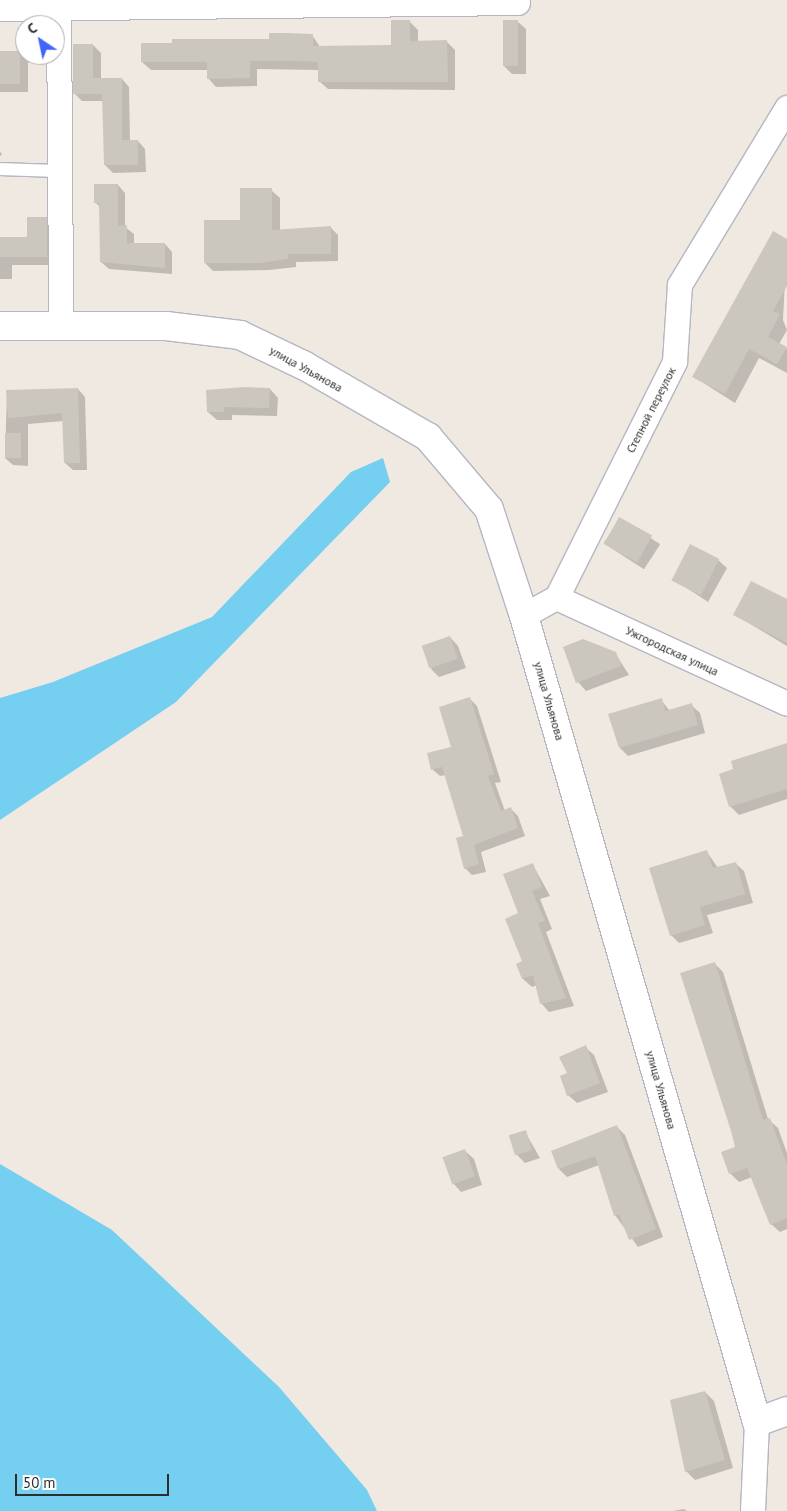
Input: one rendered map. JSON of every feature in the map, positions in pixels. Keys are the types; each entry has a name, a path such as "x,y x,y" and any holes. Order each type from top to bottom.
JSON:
{"street":[{"path":"0,9 518,3"},
{"path":"59,8 61,324"},
{"name":"Степной переулок","path":"557,598 675,362 680,285 787,108"},
{"name":"улица Ульянова","path":"0,326 61,324 166,326 240,335 306,366 428,437 489,509 524,616 757,1422 753,1511"},
{"path":"524,616 557,598"},
{"name":"Ужгородская улица","path":"557,598 787,704"},
{"path":"757,1422 787,1411"}],"lane":[{"path":"0,169 59,171"}],"water":[{"path":"383,458 390,482 176,702 0,820 0,698 53,682 212,617 351,472"},
{"path":"0,1164 112,1230 279,1387 367,1490 377,1511 0,1511"}],"building":[{"path":"391,20 410,20 410,41 447,40 448,82 318,82 318,62 294,61 250,61 250,78 207,79 207,62 141,62 141,43 172,43 172,39 269,39 269,33 287,33 313,34 313,46 391,45"},
{"path":"503,20 518,20 518,66 503,66"},
{"path":"73,44 93,44 93,78 122,78 122,140 138,140 138,165 104,165 102,94 73,94"},
{"path":"0,51 15,51 15,65 20,65 20,84 0,84"},
{"path":"94,184 118,184 118,226 127,225 127,243 165,243 165,268 100,262 99,203 94,203"},
{"path":"240,188 272,188 272,230 331,226 331,254 288,254 288,259 260,263 204,263 204,220 240,220"},
{"path":"27,217 47,217 47,257 0,257 0,237 27,237"},
{"path":"773,231 787,239 787,286 773,311 780,314 768,337 787,347 777,364 749,349 725,394 692,377"},
{"path":"244,387 270,388 269,408 224,407 224,412 207,412 206,390"},
{"path":"78,388 80,463 64,463 62,413 8,418 6,390"},
{"path":"5,433 21,433 21,458 5,458"},
{"path":"619,517 652,535 637,563 604,544"},
{"path":"690,544 719,559 701,596 671,581"},
{"path":"751,581 787,599 787,643 733,615"},
{"path":"450,636 458,659 429,668 422,646"},
{"path":"583,639 616,652 621,666 576,683 563,647"},
{"path":"470,697 494,774 488,776 501,811 511,807 518,828 474,845 479,864 464,869 456,838 463,836 442,767 431,770 427,753 451,747 439,707"},
{"path":"662,698 665,711 692,703 698,725 619,748 608,714"},
{"path":"787,743 787,789 729,807 719,774 733,769 731,761"},
{"path":"707,850 713,868 736,862 745,894 700,907 705,925 670,936 649,868"},
{"path":"533,863 542,887 532,891 545,921 538,923 566,998 540,1004 533,975 522,979 516,964 522,961 505,919 518,913 503,874"},
{"path":"715,962 763,1120 770,1118 787,1165 787,1218 770,1225 747,1168 729,1174 721,1152 735,1147 680,973"},
{"path":"586,1045 600,1083 567,1096 560,1076 567,1073 559,1057"},
{"path":"617,1125 656,1229 629,1240 619,1214 614,1216 595,1156 558,1169 551,1151"},
{"path":"526,1130 532,1150 515,1155 509,1135"},
{"path":"465,1149 475,1176 452,1184 442,1157"},
{"path":"705,1391 725,1460 685,1472 670,1400"}]}
